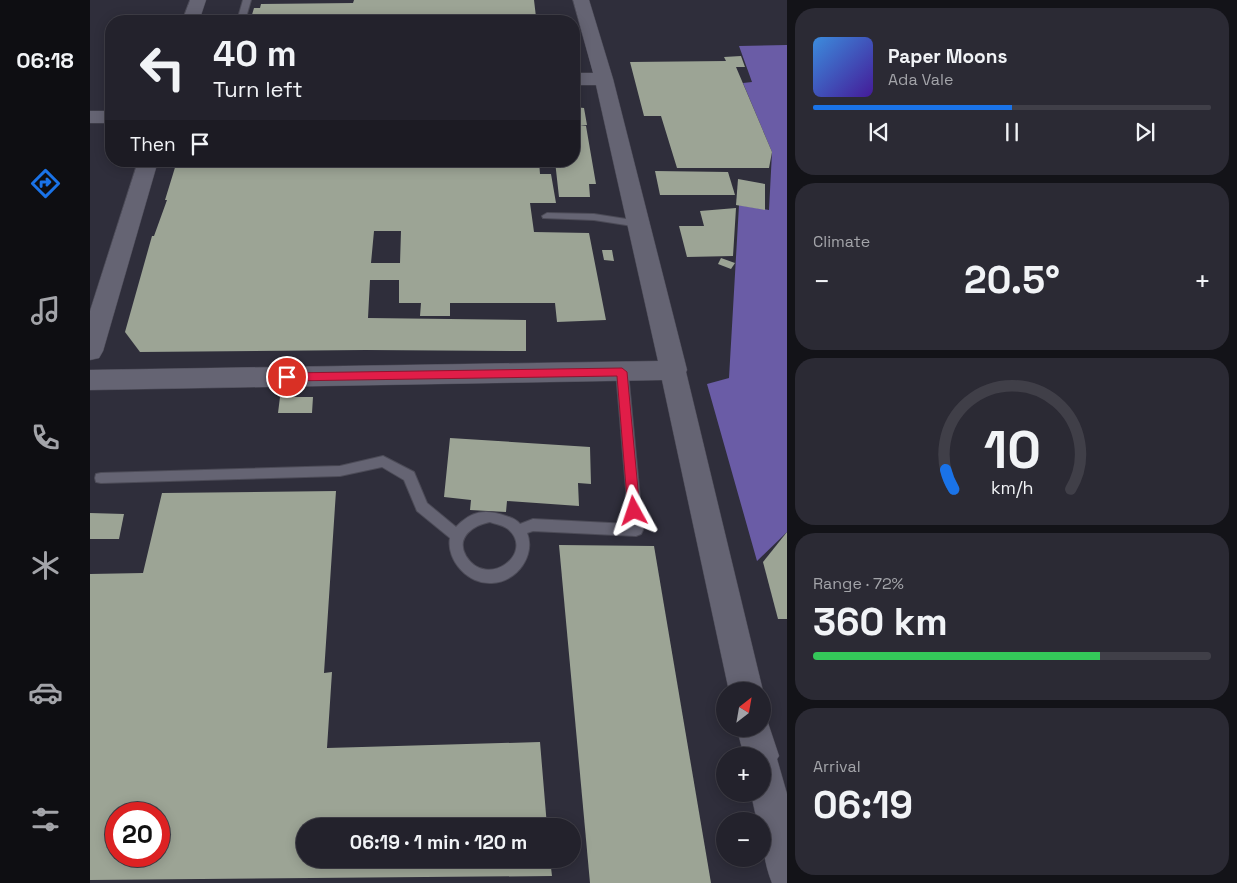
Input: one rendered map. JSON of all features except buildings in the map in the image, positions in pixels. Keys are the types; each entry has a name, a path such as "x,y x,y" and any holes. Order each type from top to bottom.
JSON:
{"street":[{"path":"193,15 198,0"},
{"path":"581,0 604,79 674,370 744,682"},
{"path":"580,79 604,79"},
{"path":"90,117 105,117"},
{"path":"90,352 146,167"},
{"path":"90,380 674,370"},
{"path":"771,792 782,826 787,874"}],"lane":[{"path":"243,15 247,0"},
{"path":"546,216 594,217 639,224"},
{"path":"518,530 533,525 636,530 622,372"},
{"path":"101,478 340,471 383,461 409,476 422,507 458,536"},
{"path":"485,517 501,518 518,530 524,549 521,559 515,567 506,573 495,576 484,575 473,572 464,564 456,546 458,536 470,521 485,517"}],"shaded area":[{"path":"787,45 787,532 757,561 707,384 729,378 739,205 769,210 772,152 743,83 752,82 739,46"}],"route":[{"path":"287,377 622,372 634,511"}]}
